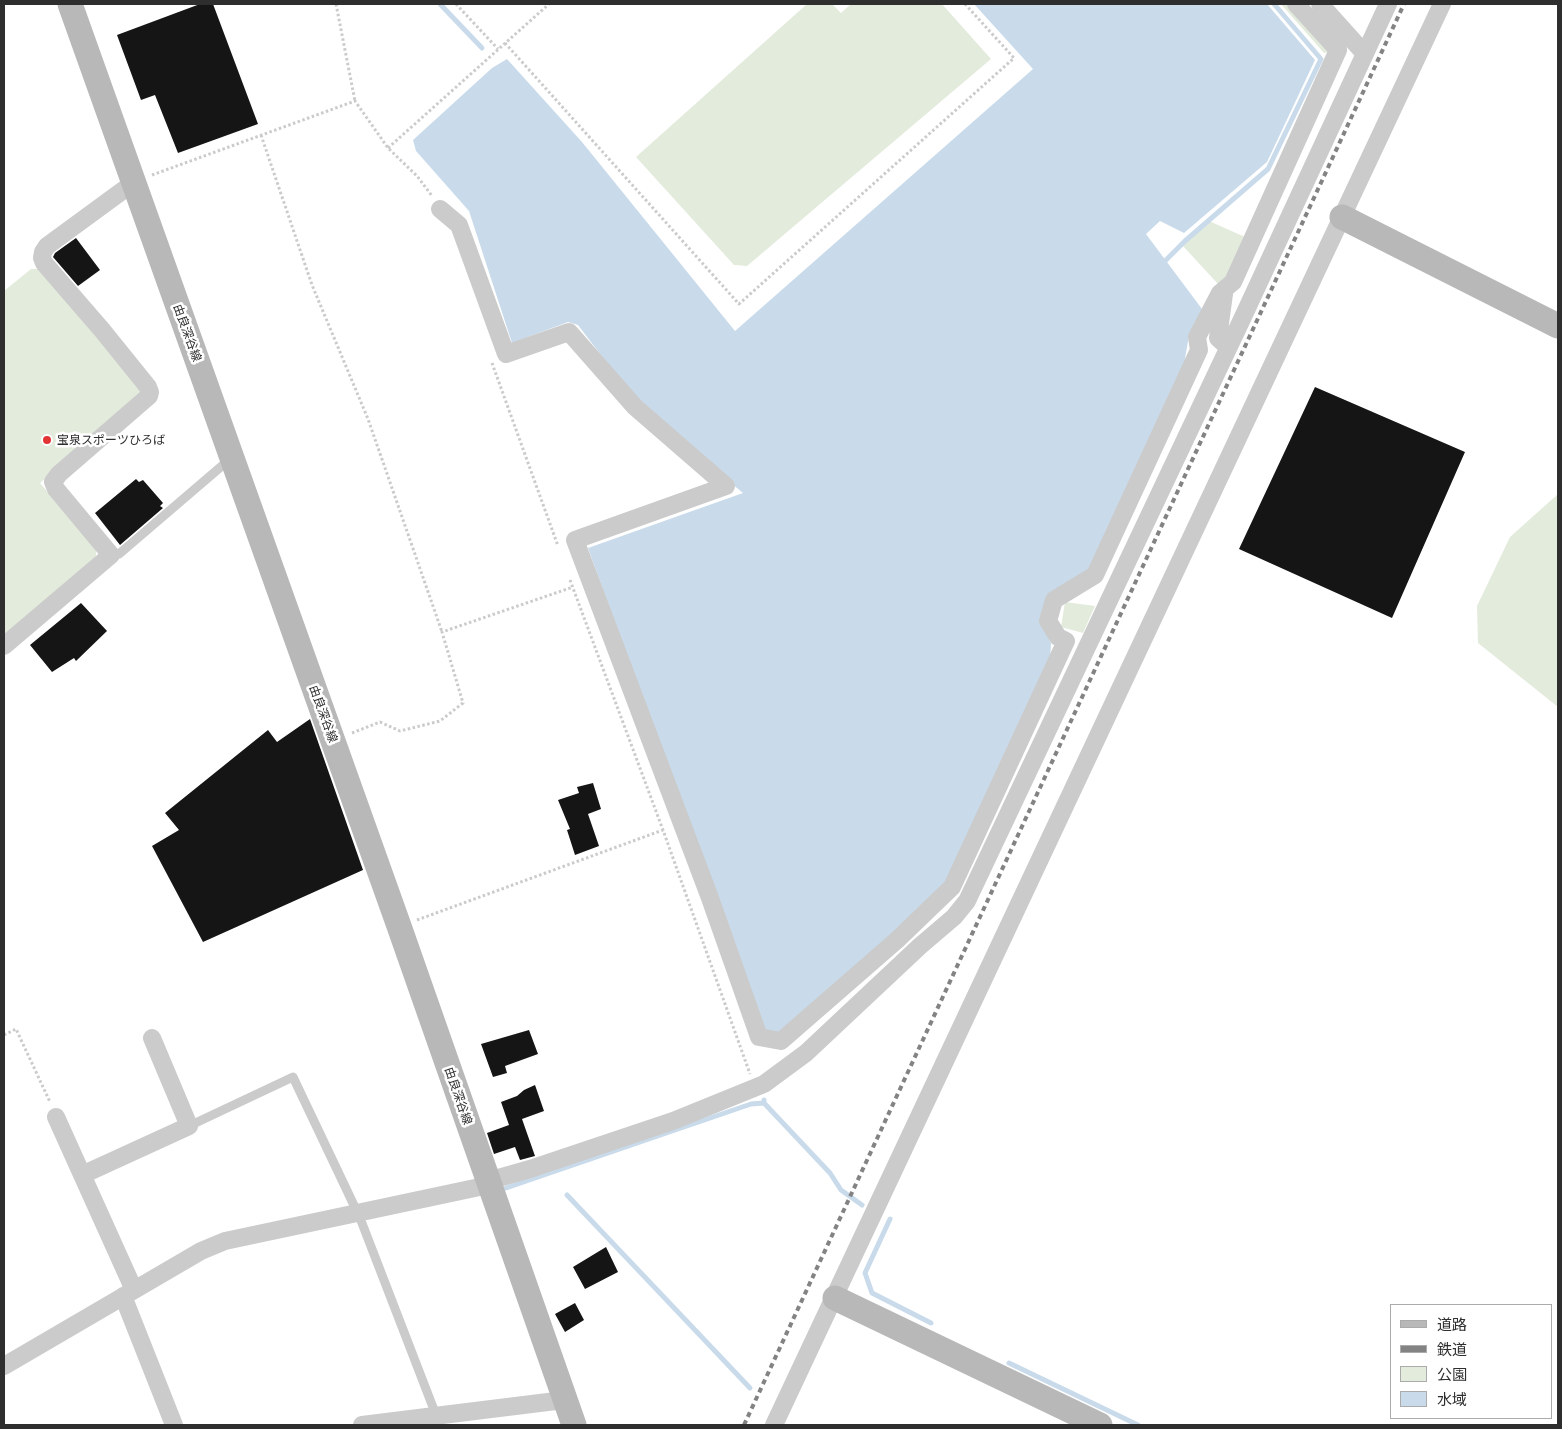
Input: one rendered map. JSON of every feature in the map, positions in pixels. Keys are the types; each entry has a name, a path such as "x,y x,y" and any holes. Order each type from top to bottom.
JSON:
{"main road":[{"name":"由良深谷線","path":"70,4 133,182 226,463 332,741 399,926 574,1425"},
{"path":"1342,217 1558,326"},
{"path":"836,1298 1100,1425"}],"street":[{"path":"440,209 459,225 506,354 569,332 635,407 726,486 575,540 710,898 759,1037 781,1041 897,940 952,887 1066,641 1058,638 1048,621 1054,600 1095,575 1199,350 1197,337 1220,293 1233,282 1338,50 1296,4"},
{"path":"1320,4 1365,54"},
{"path":"4,1366 201,1251 225,1240 358,1213 488,1183 672,1120 764,1084 806,1053 920,946 954,917 967,901 1388,4"},
{"path":"774,1425 836,1298 1442,4"},
{"path":"4,646 111,555 52,482 149,396 150,392 102,330 44,263 42,258 47,246 133,182"},
{"path":"1224,289 1218,338 1228,347"},
{"path":"82,1175 189,1126 152,1038"},
{"path":"56,1117 82,1175 129,1293 174,1425"},
{"path":"362,1425 564,1400"}],"lane":[{"path":"111,555 119,554 226,463"},
{"path":"189,1126 293,1077 358,1213 436,1416"}],"path":[{"path":"336,4 356,101 388,148 416,176 440,209"},
{"path":"456,4 498,49"},
{"path":"388,148 549,4"},
{"path":"505,43 739,304 1014,58 965,4"},
{"path":"133,182 356,101"},
{"path":"261,135 312,285 368,419 442,632 463,703 440,721 400,731 380,722 332,741"},
{"path":"492,362 560,550"},
{"path":"570,578 755,1087"},
{"path":"442,632 573,587"},
{"path":"399,926 663,830"},
{"path":"4,1035 16,1029 56,1117"}],"green space":[{"path":"807,4 832,4 841,13 851,4 942,4 991,59 747,266 734,265 636,157"},
{"path":"1281,4 1291,4 1332,51 1324,53"},
{"path":"1209,221 1245,237 1224,284 1218,284 1183,246"},
{"name":"宝泉スポーツひろば","path":"31,269 40,269 141,390 140,398 40,483 96,548 96,558 4,635 4,291"},
{"path":"1558,494 1558,707 1478,643 1477,606 1510,537"},
{"path":"1065,602 1095,606 1083,633 1061,627"}],"water":[{"path":"974,4 1267,4 1315,60 1267,162 1184,233 1160,221 1146,234 1202,309 1189,336 1184,364 1091,573 1054,596 1044,628 1051,643 1050,664 946,886 781,1037 763,1033 588,548 743,493 642,409 578,325 568,322 512,343 469,211 416,151 413,140 492,68 507,59 582,142 735,331 1033,69"}],"building":[{"path":"200,4 213,4 258,124 178,153 155,95 141,100 117,35"},
{"path":"76,238 100,270 78,286 53,257 55,253"},
{"path":"1315,387 1465,452 1392,618 1239,549"},
{"path":"136,479 139,482 143,480 163,503 160,506 163,508 120,545 95,513"},
{"path":"81,603 107,631 76,661 74,658 52,672 30,645"},
{"path":"310,719 363,870 203,942 152,846 179,830 165,813 268,730 277,742"},
{"path":"593,783 601,809 588,814 599,846 575,855 567,830 570,829 558,800 579,793 577,787"},
{"path":"529,1030 538,1054 505,1066 507,1073 493,1077 481,1044"},
{"path":"535,1085 544,1111 522,1119 535,1156 520,1160 515,1147 494,1154 487,1133 509,1125 501,1102 517,1096"},
{"path":"606,1247 618,1272 585,1289 573,1267"},
{"path":"575,1303 584,1320 565,1332 555,1314"}],"waterway":[{"path":"440,4 482,48"},
{"path":"1161,265 1185,241 1268,169 1321,59 1274,4"},
{"path":"764,1100 764,1103 830,1173 841,1190 862,1205"},
{"path":"506,1188 751,1104 764,1103"},
{"path":"567,1195 750,1388"},
{"path":"890,1219 865,1273 872,1293 931,1323"},
{"path":"1009,1363 1138,1425"}],"railway":[{"path":"744,1425 1404,4"}],"place":[{"name":"宝泉スポーツひろば","path":"47,440"}]}
